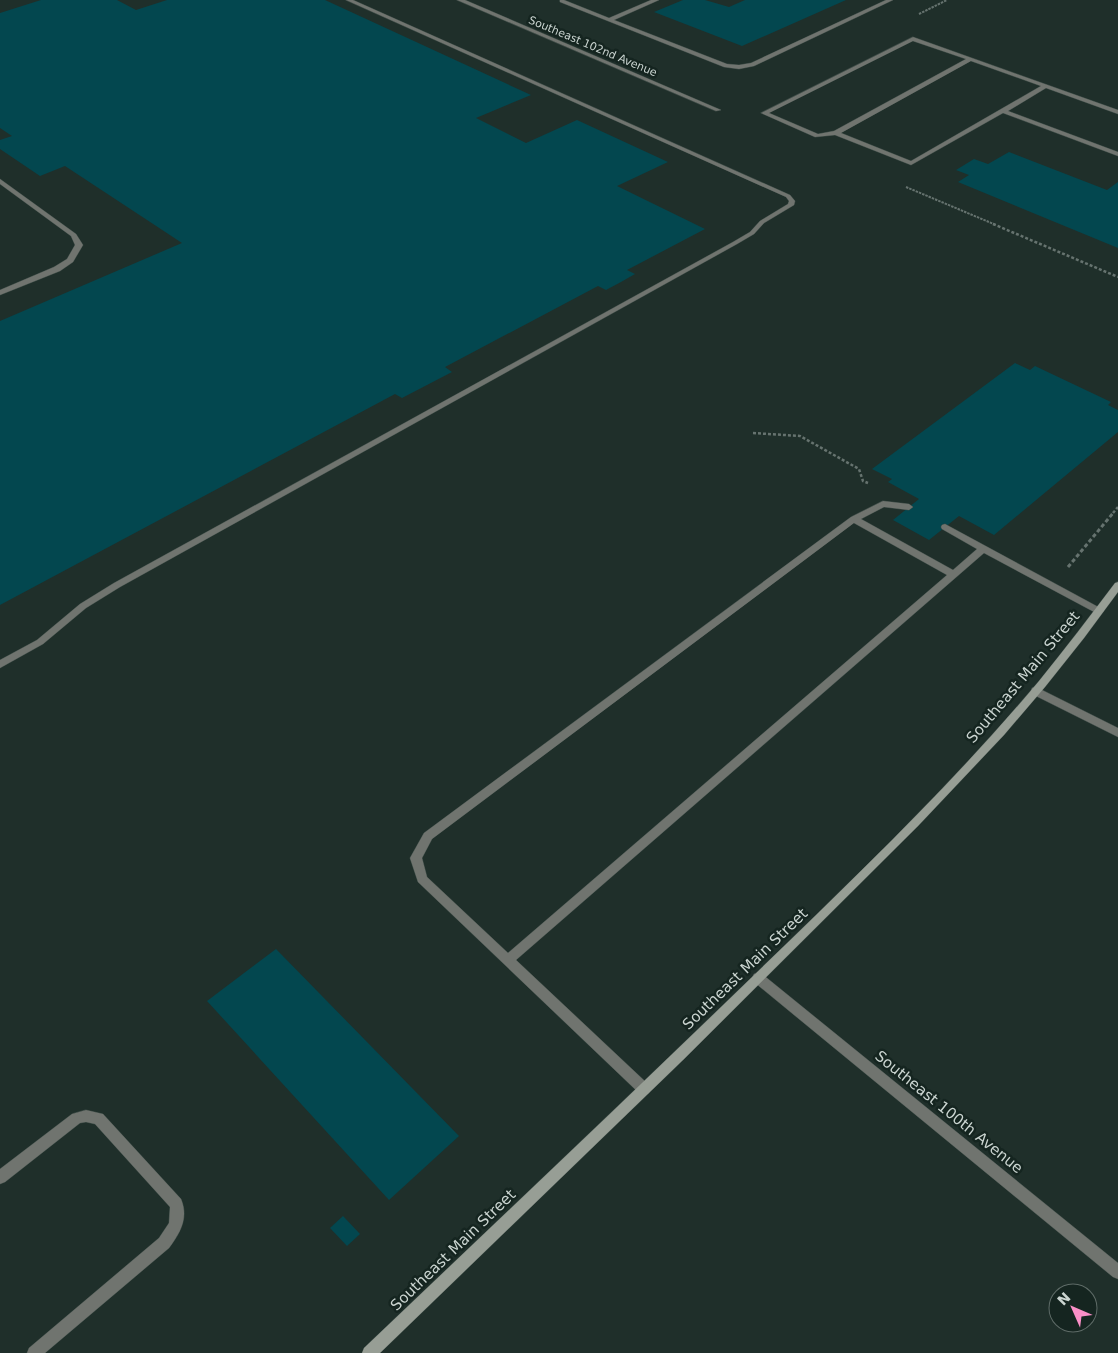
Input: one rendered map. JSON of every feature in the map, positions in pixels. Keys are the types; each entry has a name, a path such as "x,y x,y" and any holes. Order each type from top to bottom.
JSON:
{"street":[{"path":"0,664 40,642 83,606 117,586 735,243 752,233 762,222 791,205 792,201 788,196 349,0"},
{"name":"Southeast 102nd Avenue","path":"460,0 718,110"},
{"path":"608,20 656,0"},
{"path":"562,1 726,66 739,67 752,64 890,0"},
{"path":"971,59 836,133 818,136 764,114 913,39 971,59 1118,112"},
{"path":"836,133 911,163 1045,86"},
{"path":"1003,111 1118,154"},
{"path":"0,181 74,235 79,245 70,260 57,269 0,292"},
{"path":"644,1089 422,879 416,858 428,836 854,518 883,504 909,507"},
{"path":"854,518 954,575"},
{"path":"945,527 1099,611"},
{"path":"508,960 983,549"},
{"name":"Southeast Main Street","path":"369,1353 644,1089 897,842 1036,691 1118,585"},
{"path":"1036,691 1118,732"},
{"name":"Southeast 100th Avenue","path":"758,978 1118,1272"},
{"path":"0,1177 77,1118 86,1116 98,1118 176,1204 179,1216 175,1229 164,1243 34,1353"}],"path":[{"path":"898,184 1118,277"},
{"path":"754,433 800,436 859,469 863,481 870,485"},
{"path":"1059,568 1068,568 1118,507"}],"building":[{"path":"41,0 117,0 136,10 167,0 325,0 531,95 476,118 526,143 577,120 668,162 617,186 705,229 627,270 635,274 606,290 598,286 445,367 452,372 402,398 395,394 0,605 0,321 182,243 65,166 40,176 0,149 0,140 12,136 0,128 0,13"},
{"path":"683,0 705,0 729,7 745,0 846,0 742,46 654,12"},
{"path":"1009,152 1107,190 1118,182 1118,248 958,182 969,175 956,170 974,159 988,164"},
{"path":"1015,363 1030,370 1035,366 1111,402 1108,405 1118,410 1118,432 994,535 959,516 929,540 893,520 919,499 888,482 892,479 872,469"},
{"path":"276,949 459,1136 389,1200 207,1001"},
{"path":"343,1216 360,1234 347,1246 330,1228"}]}
